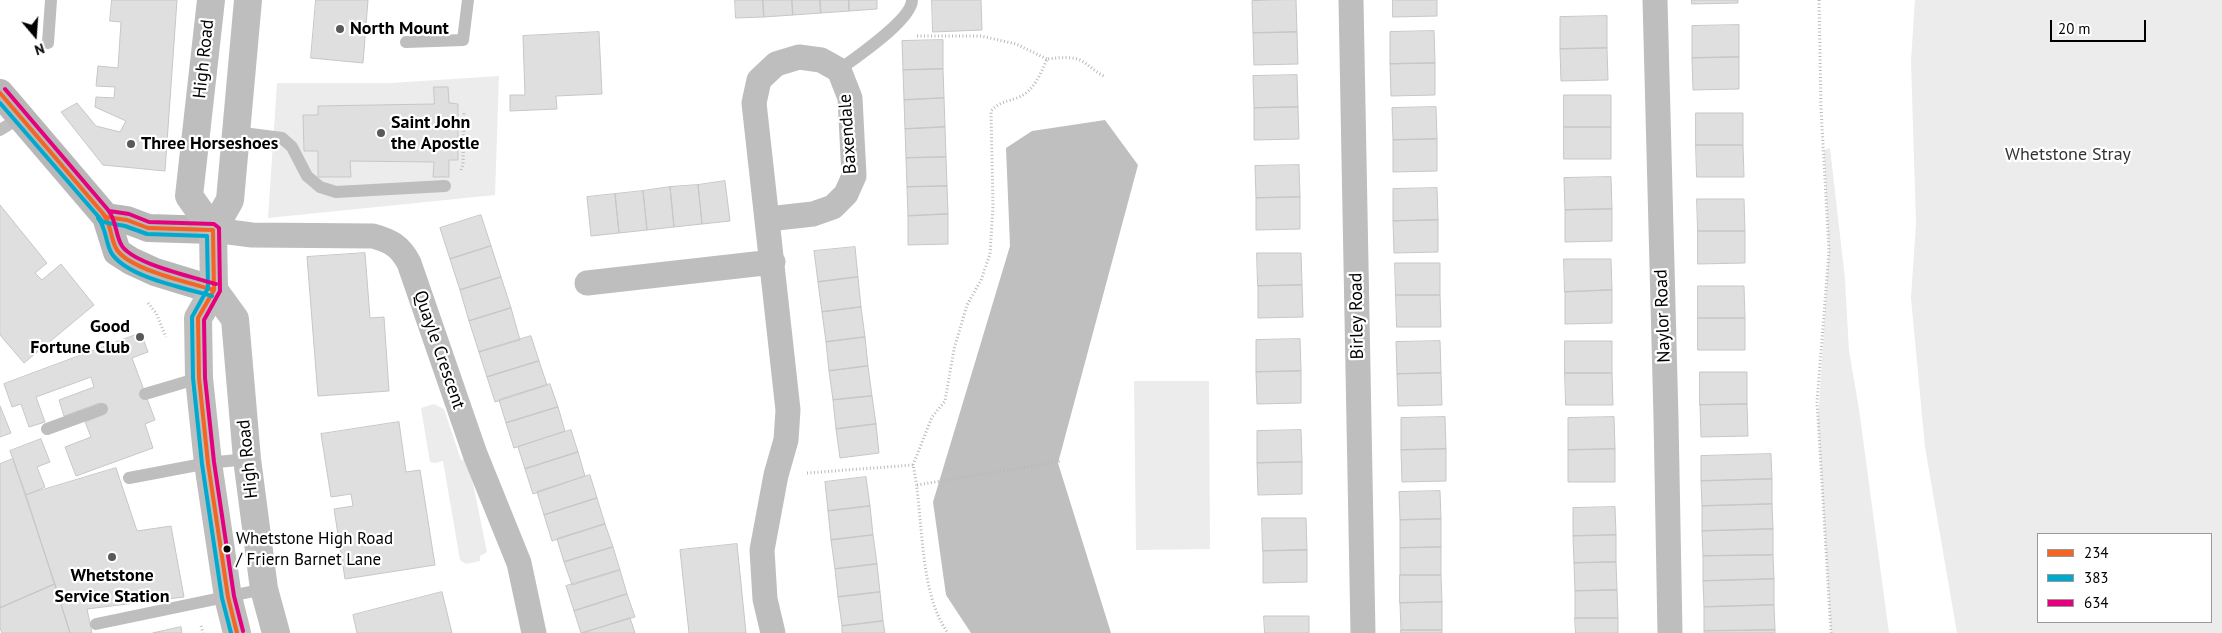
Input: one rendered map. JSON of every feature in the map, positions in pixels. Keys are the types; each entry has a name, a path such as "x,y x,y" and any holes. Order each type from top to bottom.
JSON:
{"main road":[{"name":"High Road","path":"211,0 189,196 213,230"},
{"path":"237,633 228,597 208,463 199,378 198,318 214,290 213,230 230,200 248,0"},
{"path":"0,93 10,124 106,217 117,252 155,272 214,290"},
{"path":"106,217 127,220 148,228 213,230"},
{"name":"High Road","path":"214,290 235,319 247,458 264,588 276,633"}],"street":[{"name":"Birley Road","path":"1351,0 1363,633"},
{"name":"Naylor Road","path":"1655,0 1670,633"},
{"name":"Baxendale","path":"768,219 813,214 833,207 846,194 854,176 850,98 839,70 821,60 799,57 776,64 759,80 754,103 788,410 786,440 776,476 762,550 765,599 773,633"},
{"name":"Quayle Crescent","path":"213,230 252,234 373,236 389,240 401,249 409,263 475,454 520,563 534,633"},
{"path":"587,283 773,262"}],"lane":[{"path":"48,43 51,0"},
{"path":"406,42 463,40 468,0"},
{"path":"839,70 898,23 912,6 912,0"},
{"path":"235,132 282,138 292,147 306,176 320,187 336,192 445,186"},
{"path":"145,394 199,378"},
{"path":"47,429 102,409"},
{"path":"129,478 208,463 247,458"},
{"path":"96,624 264,588"}],"path":[{"path":"1819,0 1821,109 1829,251 1817,402 1831,633"},
{"path":"916,36 981,36 1016,44 1047,59 1068,57 1081,61 1104,76"},
{"path":"948,633 941,623 929,585 917,485 912,465 932,418 945,401 954,349 967,305 981,280 990,254 993,207 991,111 996,105 1019,97 1029,90 1040,76 1047,59"},
{"path":"445,186 457,178 464,165 464,111"},
{"path":"917,485 1062,461"},
{"path":"776,476 912,465"}],"green space":[{"name":"Whetstone Stray","path":"1915,0 2222,0 2222,633 1957,633 1925,447 1911,298 1916,223 1911,61"},
{"path":"499,76 495,195 268,218 277,83 391,83"},
{"path":"1830,148 1845,279 1849,351 1859,409 1889,633 1831,633 1818,420 1829,251 1824,150"},
{"path":"1134,381 1209,381 1210,549 1136,550"},
{"path":"434,404 444,409 461,460 468,459 487,552 480,556 480,561 466,564 460,560 443,461 430,462 421,408"}],"shaded area":[{"path":"1105,120 1138,165 1058,463 1111,633 971,633 946,595 933,502 1010,246 1006,148 1032,131"}],"building":[{"path":"112,0 177,0 165,171 103,165 61,112 77,103 96,126 120,132 126,121 95,107 96,97 114,98 115,87 96,86 98,66 118,68 121,22 110,21"},
{"name":"North Mount","path":"316,0 368,0 363,63 311,58"},
{"path":"735,0 763,0 764,17 736,18"},
{"path":"763,0 792,0 793,15 764,17"},
{"path":"792,0 820,0 821,13 793,15"},
{"path":"820,0 849,0 849,11 821,13"},
{"path":"849,0 877,0 877,9 849,11"},
{"path":"932,0 981,0 982,30 933,32"},
{"path":"1296,0 1297,32 1253,33 1252,1"},
{"path":"1393,0 1437,0 1437,16 1393,17"},
{"path":"1692,0 1738,0 1738,3 1692,4"},
{"path":"1607,16 1607,48 1560,49 1560,17"},
{"path":"1739,25 1739,57 1692,58 1692,26"},
{"path":"1434,31 1435,63 1390,64 1390,32"},
{"path":"599,32 602,94 556,96 557,109 510,111 510,95 525,95 523,36"},
{"path":"1297,32 1298,64 1254,65 1253,33"},
{"path":"943,40 943,69 903,70 902,41"},
{"path":"1607,48 1608,80 1561,81 1560,49"},
{"path":"1739,57 1739,89 1693,90 1692,58"},
{"path":"1435,63 1435,95 1391,96 1390,64"},
{"path":"943,69 944,98 904,100 903,70"},
{"path":"1297,75 1298,107 1254,108 1253,76"},
{"name":"Saint John the Apostle","path":"434,87 448,87 449,103 458,104 458,160 449,160 449,177 433,177 434,162 350,161 351,177 318,177 318,151 304,151 303,115 318,115 318,106 434,104"},
{"path":"1564,95 1611,95 1611,127 1564,127"},
{"path":"944,98 945,127 905,129 904,100"},
{"path":"1298,107 1299,139 1254,140 1254,108"},
{"path":"1436,107 1437,139 1393,140 1392,108"},
{"path":"1696,113 1743,113 1743,145 1696,145"},
{"path":"945,127 946,157 906,158 905,129"},
{"path":"1564,127 1611,127 1611,159 1564,159"},
{"path":"1437,139 1437,171 1393,172 1393,140"},
{"path":"1696,145 1743,145 1744,177 1697,177"},
{"path":"946,157 947,186 907,187 906,158"},
{"path":"1299,165 1300,197 1256,198 1255,166"},
{"path":"1611,177 1612,209 1565,210 1564,178"},
{"path":"725,181 730,221 702,224 698,185"},
{"path":"698,185 702,224 674,227 670,187"},
{"path":"947,186 948,214 908,216 907,187"},
{"path":"670,187 674,227 647,230 643,191"},
{"path":"1437,188 1438,220 1393,221 1393,189"},
{"path":"643,191 647,230 619,233 615,194"},
{"path":"615,194 619,233 591,236 587,197"},
{"path":"1300,197 1300,229 1256,230 1256,198"},
{"path":"1697,199 1744,199 1745,231 1698,231"},
{"path":"0,205 47,263 35,273 42,280 61,264 94,305 24,363 0,335"},
{"path":"1612,209 1612,241 1565,242 1565,210"},
{"path":"948,214 948,244 908,245 908,216"},
{"path":"481,215 491,246 450,259 440,228"},
{"path":"1438,220 1438,252 1394,253 1393,221"},
{"path":"1698,231 1745,231 1745,263 1698,264"},
{"path":"491,246 501,277 460,290 450,259"},
{"path":"855,247 858,277 818,282 814,251"},
{"path":"365,253 370,318 384,317 389,391 318,396 307,257"},
{"path":"1257,253 1301,253 1302,285 1258,286"},
{"path":"1564,259 1611,259 1612,290 1565,292"},
{"path":"1395,263 1440,263 1440,295 1396,295"},
{"path":"501,277 511,308 469,321 460,290"},
{"path":"858,277 861,307 822,312 818,282"},
{"path":"1302,285 1303,317 1258,318 1258,286"},
{"path":"1698,286 1744,286 1745,318 1698,318"},
{"path":"1612,290 1612,323 1565,324 1565,292"},
{"path":"1396,295 1440,295 1441,327 1397,327"},
{"path":"861,307 865,337 826,342 822,312"},
{"path":"511,308 520,340 479,352 469,321"},
{"path":"1698,318 1745,318 1745,350 1698,350"},
{"path":"141,333 148,352 132,358 155,420 145,424 153,448 76,476 65,447 91,437 85,422 104,414 100,403 64,416 59,400 94,387 91,377 36,397 45,422 29,427 21,404 12,407 4,384"},
{"path":"531,336 539,361 487,377 479,352"},
{"path":"865,337 868,366 829,371 826,342"},
{"path":"1300,339 1301,371 1256,372 1256,340"},
{"path":"1440,341 1441,373 1397,374 1396,342"},
{"path":"1565,341 1612,341 1612,373 1565,373"},
{"path":"539,361 547,385 495,402 487,377"},
{"path":"868,366 872,396 833,400 829,371"},
{"path":"1301,371 1301,403 1257,404 1256,372"},
{"path":"1700,372 1747,372 1747,404 1700,405"},
{"path":"1441,373 1442,405 1398,406 1397,374"},
{"path":"1565,373 1612,373 1613,405 1566,405"},
{"path":"550,384 558,407 506,423 499,400"},
{"path":"872,396 876,424 836,429 833,400"},
{"path":"1747,404 1748,436 1701,437 1700,405"},
{"path":"0,406 11,433 0,437"},
{"path":"558,407 565,431 514,448 506,423"},
{"path":"1445,417 1446,449 1401,450 1401,418"},
{"path":"1614,417 1615,449 1568,450 1568,418"},
{"path":"399,422 406,472 420,470 435,565 345,579 334,509 353,506 351,494 331,497 321,434"},
{"path":"876,424 879,453 840,458 836,429"},
{"path":"571,430 578,452 525,469 518,447"},
{"path":"1301,430 1302,462 1257,463 1257,431"},
{"path":"41,439 50,462 37,467 45,487 26,495 10,451"},
{"path":"1446,449 1446,481 1402,482 1401,450"},
{"path":"1615,449 1615,482 1568,482 1568,450"},
{"path":"578,452 585,476 533,494 525,469"},
{"path":"1771,454 1772,479 1701,481 1701,456"},
{"path":"13,459 55,584 0,608 0,464"},
{"path":"1302,462 1302,494 1258,495 1257,463"},
{"name":"Whetstone Service Station","path":"116,468 137,531 171,526 184,597 87,609 92,633 70,633 26,495"},
{"path":"590,475 597,498 544,515 537,492"},
{"path":"866,477 870,506 828,511 825,482"},
{"path":"1772,479 1772,504 1702,506 1701,481"},
{"path":"1440,491 1441,519 1400,520 1399,492"},
{"path":"597,498 605,524 552,541 544,515"},
{"path":"1772,504 1773,529 1702,531 1702,506"},
{"path":"870,506 873,535 831,540 828,511"},
{"path":"1615,507 1616,535 1573,536 1573,508"},
{"path":"1262,518 1306,518 1307,550 1263,551"},
{"path":"1441,519 1441,547 1400,548 1400,520"},
{"path":"605,524 613,547 564,562 557,539"},
{"path":"1773,529 1773,555 1703,556 1702,531"},
{"path":"873,535 877,564 835,569 831,540"},
{"path":"1616,535 1616,562 1574,563 1573,536"},
{"path":"737,544 746,633 689,633 680,550"},
{"path":"613,547 620,570 572,585 564,562"},
{"path":"1441,547 1441,575 1400,575 1400,548"},
{"path":"1307,550 1307,582 1263,583 1263,551"},
{"path":"1773,555 1774,579 1703,581 1703,556"},
{"path":"1616,562 1617,590 1575,591 1574,563"},
{"path":"877,564 880,592 838,597 835,569"},
{"path":"620,570 627,594 574,611 566,586"},
{"path":"1400,575 1441,575 1442,602 1400,603"},
{"path":"1774,579 1774,605 1704,607 1703,581"},
{"path":"55,584 70,633 2,633 0,628 0,608"},
{"path":"1617,590 1618,618 1575,618 1575,591"},
{"path":"442,592 452,633 357,633 353,615"},
{"path":"880,592 883,621 842,626 838,597"},
{"path":"627,594 635,617 581,633 574,611"},
{"path":"1442,602 1442,630 1401,630 1400,603"},
{"path":"1774,605 1775,630 1704,631 1704,607"},
{"path":"1264,616 1309,616 1309,633 1265,633"},
{"path":"630,618 635,633 583,633"},
{"path":"1575,618 1618,618 1618,633 1576,633"},
{"path":"883,621 885,633 842,633 842,626"},
{"path":"181,627 182,633 153,633"},
{"path":"1401,630 1442,630 1442,633 1401,633"},
{"path":"1775,630 1775,633 1704,633 1704,631"}],"transit line":[{"name":"634","path":"5,89 109,211 129,214 149,222 214,224 219,228 220,291 204,320 205,378 214,462 234,596 243,631"},
{"name":"234","path":"0,93 106,217 127,220 148,228 213,230 214,290 198,318 199,378 208,463 228,597 237,633"},
{"name":"383","path":"0,103 103,222 125,226 147,234 207,236 208,288 192,317 193,378 202,464 222,598 231,633"},
{"name":"634","path":"108,210 113,219 120,242 129,253 166,270 216,284"},
{"name":"234","path":"103,214 108,223 115,246 124,257 148,270 214,290"},
{"name":"383","path":"98,218 112,254 131,270 173,286 212,296"}],"place":[{"name":"North Mount","path":"340,29"},
{"name":"Saint John the Apostle","path":"381,133"},
{"name":"Three Horseshoes","path":"131,144"},
{"name":"Good Fortune Club","path":"140,337"},
{"name":"Whetstone High Road / Friern Barnet Lane","path":"227,549"},
{"name":"Whetstone Service Station","path":"112,557"}]}
